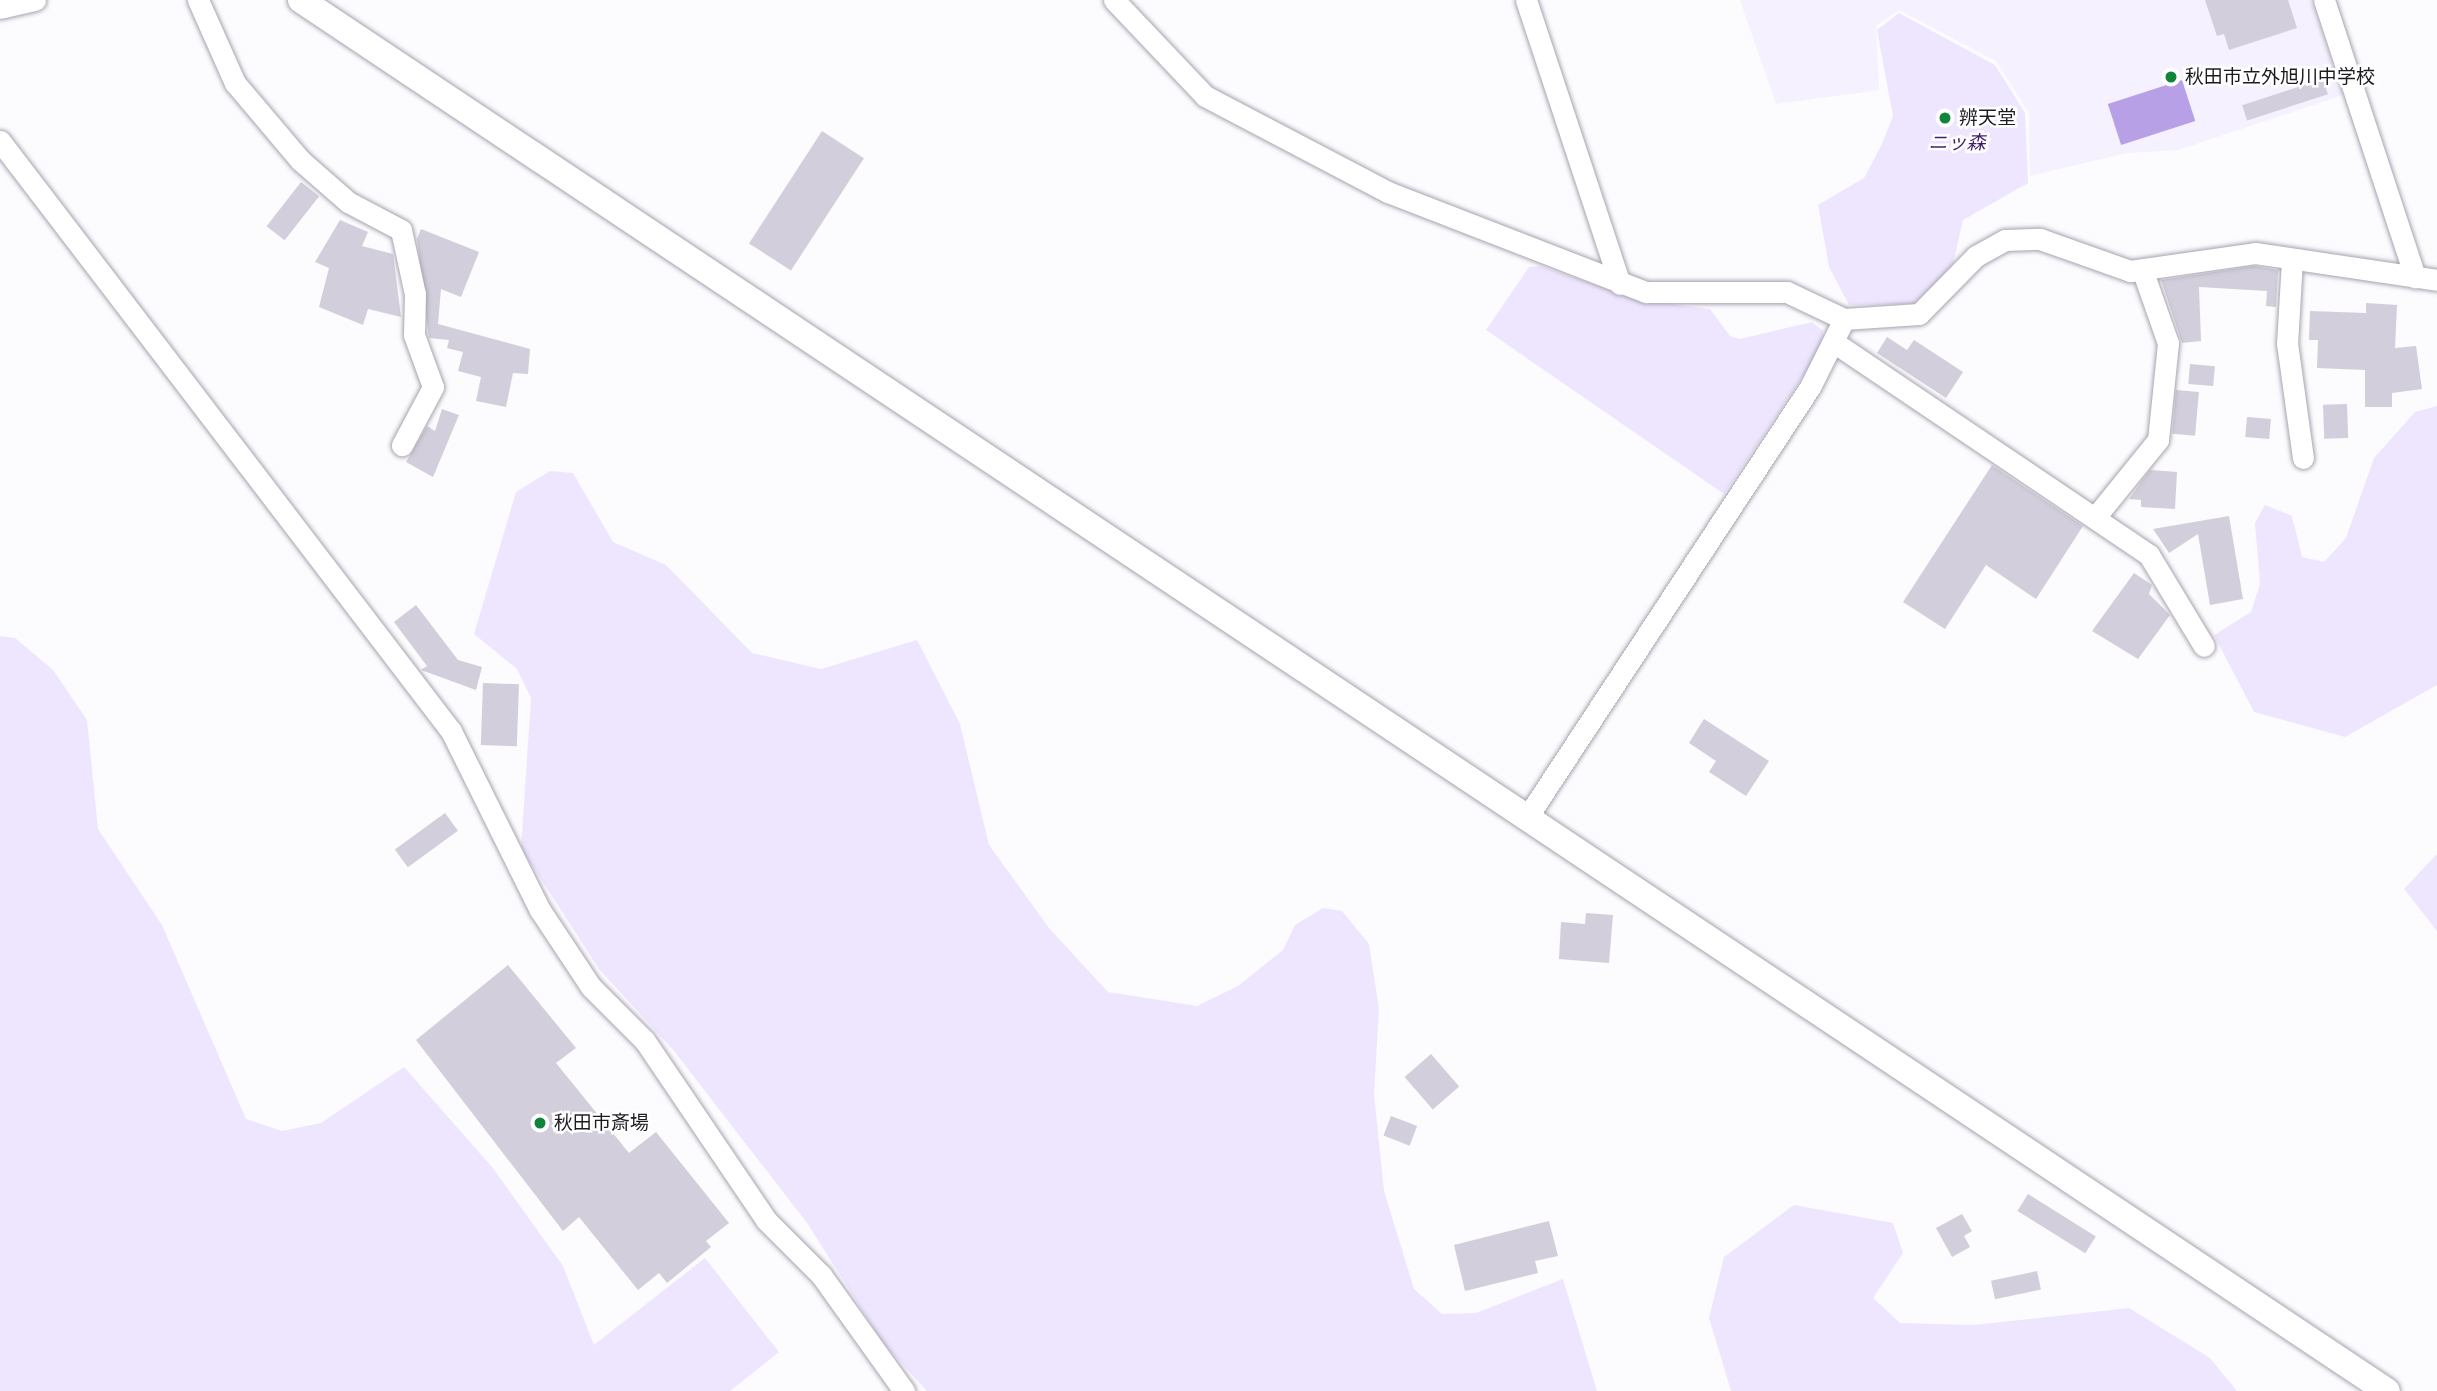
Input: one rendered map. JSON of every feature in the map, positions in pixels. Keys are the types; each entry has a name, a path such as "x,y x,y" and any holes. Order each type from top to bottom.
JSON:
{"street":[{"path":"0,8 35,0"},
{"path":"198,0 235,83 300,160 348,202 401,230 415,294 414,335 433,387 402,445"},
{"path":"301,0 1525,819 2387,1391"},
{"path":"1114,0 1205,96 1388,192 1620,284 1674,294 1787,292 1844,318 1919,314 1976,256 2005,240 2040,239 2130,271 2255,253 2437,280"},
{"path":"1134,0 1145,31"},
{"path":"1526,0 1620,284"},
{"path":"2324,0 2415,277"},
{"path":"0,141 451,731 540,910 591,988 645,1041 766,1220 821,1275 904,1391"},
{"path":"2292,260 2287,343 2303,458"},
{"path":"2097,515 2158,440 2168,343 2142,270"},
{"path":"1525,819 1835,343 1844,318"},
{"path":"1835,343 2097,515 2149,555 2204,646"}],"shaded area":[{"name":"秋田市立外旭川中学校","path":"1740,0 2311,0 2343,95 2178,150 2126,153 2030,176 2029,113 1996,61 1899,10 1876,26 1879,90 1776,104"},
{"path":"2182,80 2195,121 2121,145 2108,104"}],"green space":[{"name":"ニッ森","path":"1899,13 1995,65 2025,113 2028,183 1963,220 1952,269 1914,304 1849,305 1829,267 1818,205 1864,178 1882,144 1893,116 1877,30"},
{"path":"1540,266 1641,300 1710,309 1730,336 1740,339 1812,322 1823,331 1823,346 1724,494 1486,330 1529,267"},
{"path":"2437,406 2437,685 2345,737 2254,712 2214,635 2251,612 2260,584 2255,523 2265,505 2292,516 2302,557 2324,562 2346,538 2374,458 2415,412"},
{"path":"550,471 573,473 613,542 666,565 752,653 821,669 917,640 960,724 989,845 1049,928 1108,992 1197,1006 1238,986 1283,950 1295,925 1323,908 1342,911 1369,944 1379,1009 1374,1094 1384,1191 1414,1289 1442,1314 1476,1313 1563,1279 1597,1391 927,1391 884,1344 807,1223 674,1051 599,969 521,848 531,698 517,669 474,634 516,492"},
{"path":"0,636 15,638 53,670 87,720 98,829 162,925 246,1119 282,1131 321,1123 404,1067 492,1167 563,1266 594,1345 705,1258 779,1352 730,1391 0,1391"},
{"path":"2437,854 2437,931 2404,889"},
{"path":"1794,1205 1893,1223 1903,1253 1873,1298 1900,1323 1974,1325 2129,1308 2210,1358 2237,1391 1731,1391 1709,1318 1724,1257"}],"building":[{"path":"2205,0 2288,0 2297,28 2229,50 2224,34 2217,36"},
{"path":"2323,79 2328,94 2247,120 2242,105"},
{"path":"822,131 864,158 791,271 749,243"},
{"path":"301,182 319,196 285,240 267,226"},
{"path":"340,220 368,232 362,246 393,254 401,317 368,309 363,325 319,307 329,268 315,262"},
{"path":"421,229 479,252 461,297 441,289 438,324 530,349 528,374 513,373 506,407 476,401 481,377 458,371 463,352 447,348 449,340 429,338 417,239"},
{"path":"2254,266 2278,270 2276,307 2266,306 2267,291 2199,287 2201,341 2182,343 2161,280"},
{"path":"2366,303 2397,305 2395,348 2416,346 2422,389 2392,393 2392,407 2365,407 2365,370 2317,368 2318,340 2309,340 2310,311 2366,313"},
{"path":"1887,337 1907,350 1914,340 1963,372 1946,398 1877,353"},
{"path":"2190,364 2215,366 2213,386 2188,384"},
{"path":"2176,390 2199,392 2195,436 2172,434"},
{"path":"2347,404 2348,438 2324,439 2323,405"},
{"path":"442,409 459,415 433,477 406,462 427,426 435,431"},
{"path":"2247,417 2271,419 2269,439 2245,437"},
{"path":"1992,465 2083,526 2036,599 1986,565 1945,629 1903,602"},
{"path":"2150,470 2177,472 2175,509 2141,507 2141,500 2129,499"},
{"path":"2229,516 2243,599 2210,605 2198,534 2169,553 2153,529"},
{"path":"2134,573 2152,585 2149,594 2170,615 2138,659 2092,631"},
{"path":"416,605 458,660 482,667 476,690 421,670 427,666 394,622"},
{"path":"483,683 519,684 517,746 481,745"},
{"path":"1704,719 1769,761 1746,796 1709,772 1716,761 1689,743"},
{"path":"445,813 458,831 408,867 395,849"},
{"path":"1586,913 1613,915 1609,963 1559,959 1561,922 1585,924"},
{"name":"秋田市斎場","path":"508,965 576,1048 556,1063 629,1153 656,1132 729,1223 706,1241 711,1247 667,1283 659,1273 638,1290 579,1217 563,1231 416,1040"},
{"path":"1431,1054 1459,1086 1433,1109 1405,1077"},
{"path":"1391,1116 1417,1126 1410,1146 1383,1136"},
{"path":"2028,1194 2096,1236 2085,1253 2017,1211"},
{"path":"1962,1214 1972,1231 1964,1236 1970,1247 1952,1257 1936,1228"},
{"path":"1549,1221 1558,1256 1535,1261 1538,1273 1465,1291 1454,1245"},
{"path":"2037,1271 2041,1290 1995,1299 1991,1281"}],"place":[{"name":"秋田市立外旭川中学校","path":"2171,77"},
{"name":"辨天堂","path":"1945,118"},
{"name":"秋田市斎場","path":"540,1123"}]}
